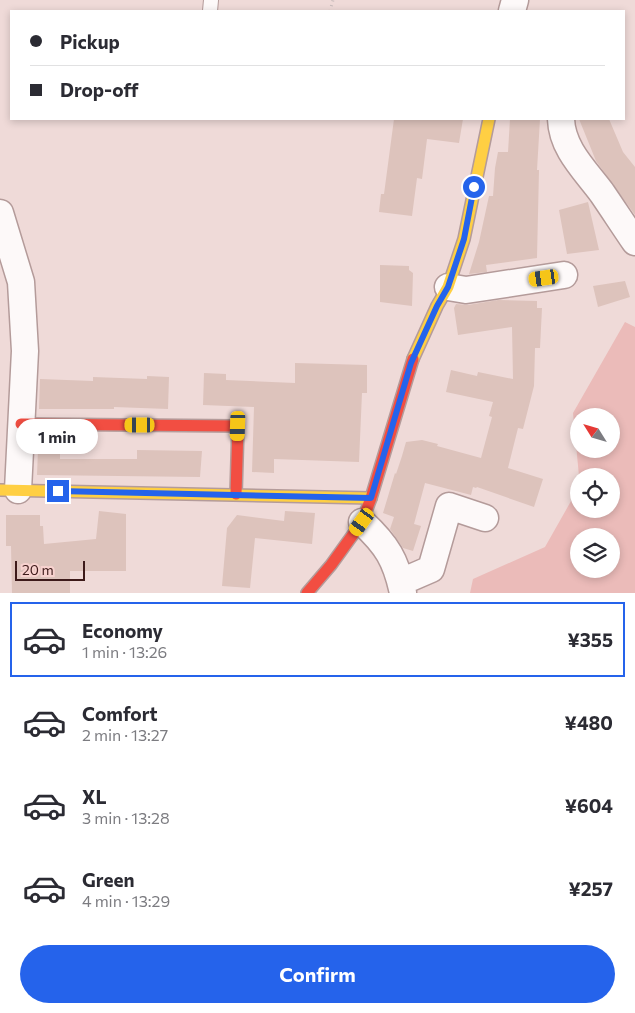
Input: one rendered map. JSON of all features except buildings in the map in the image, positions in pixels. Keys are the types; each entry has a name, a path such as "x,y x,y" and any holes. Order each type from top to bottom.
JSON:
{"street":[{"path":"307,593 325,572 366,510 411,363 437,306 448,287 464,239 489,120"},
{"path":"562,120 562,127 570,152 635,242"},
{"path":"0,213 21,282 25,351 21,424 9,490 236,494 366,510"},
{"path":"448,287 466,290 564,275"},
{"path":"21,424 238,426 236,494"},
{"path":"366,510 380,538 391,554 402,587 431,569 449,506 484,518"}],"shaded area":[{"path":"625,322 635,327 635,593 470,593 473,579 545,547 570,503 570,518 620,518 620,468 578,468 577,458 620,458 620,408 576,408"}],"traffic: slow":[{"path":"413,359 437,306 448,287 464,239 489,120"},
{"path":"0,490 371,498"}],"traffic: jam":[{"path":"307,593 331,565 362,522 413,359"},
{"path":"21,424 238,426 236,494"}],"route":[{"path":"58,491 371,498 411,363 437,306 448,287 464,239 474,187"}]}
